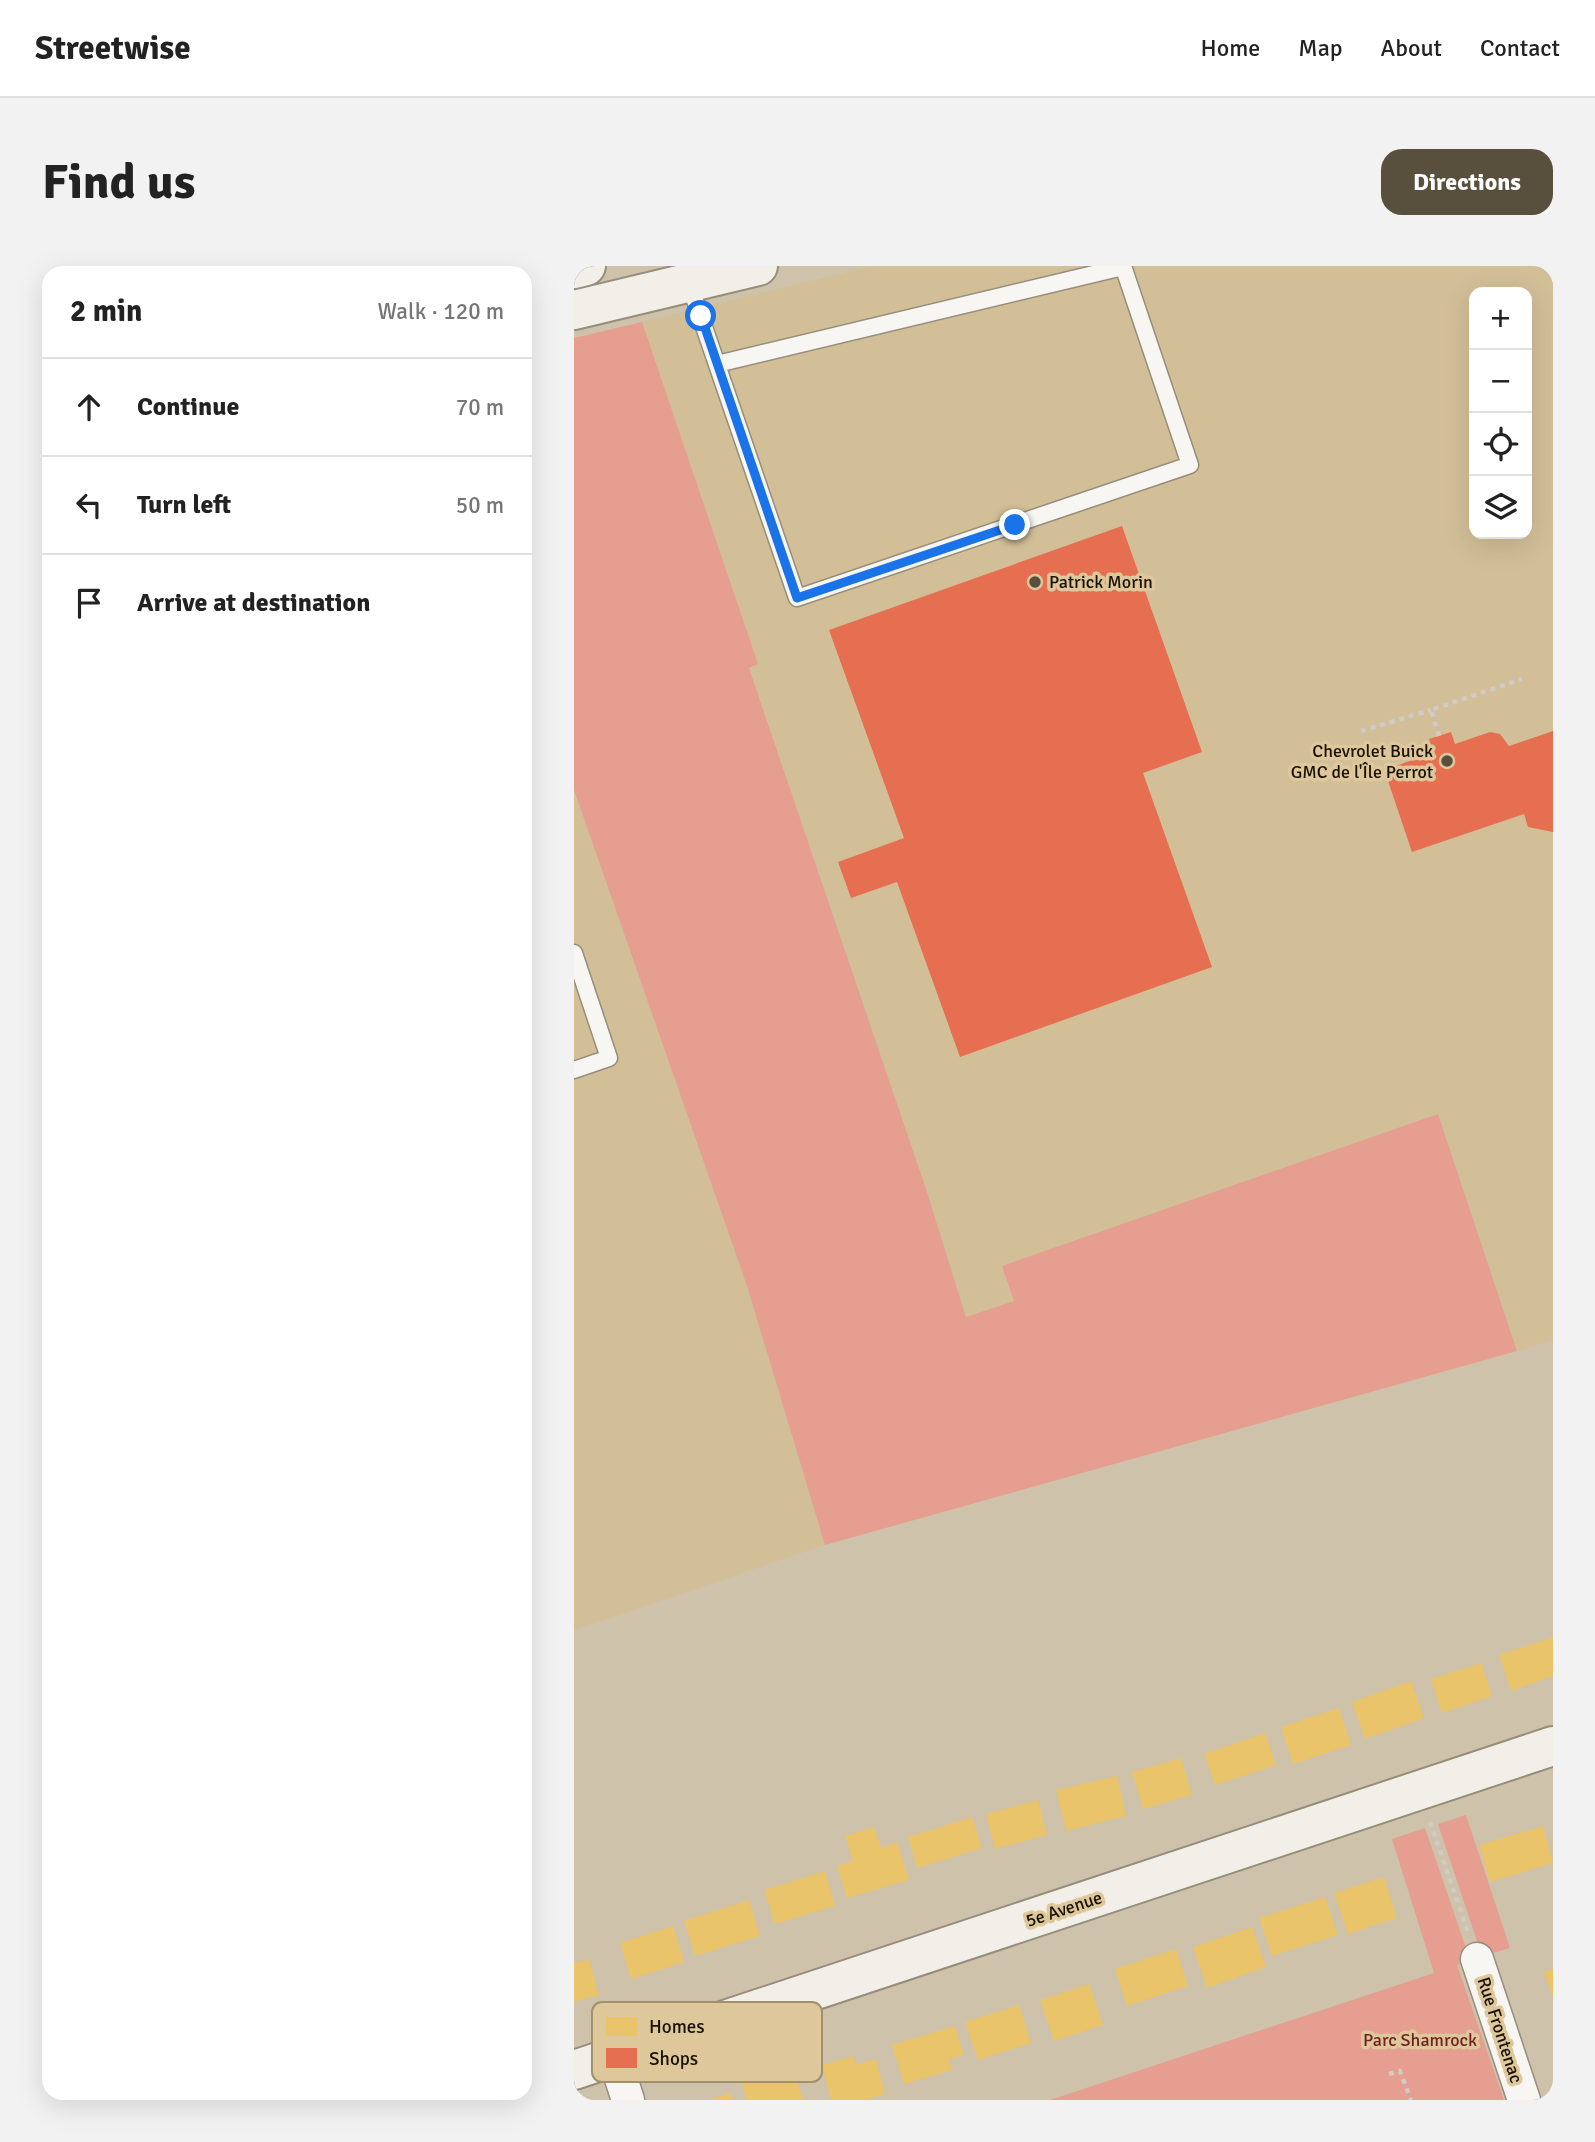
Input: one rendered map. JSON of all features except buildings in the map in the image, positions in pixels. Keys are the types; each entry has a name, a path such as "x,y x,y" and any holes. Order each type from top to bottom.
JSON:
{"street":[{"path":"574,269 586,266"},
{"path":"574,310 758,266"},
{"name":"5e Avenue","path":"780,2002 1553,1746"},
{"name":"Rue Frontenac","path":"1477,1959 1524,2100"},
{"name":"5e Avenue","path":"574,2070 592,2064"},
{"path":"622,2082 628,2100"}],"lane":[{"path":"689,282 717,364 797,598 1190,466 1123,267 717,364"},
{"path":"574,953 609,1058 574,1070"}],"path":[{"path":"1361,731 1522,679"},
{"path":"1431,710 1438,736"},
{"path":"1430,1822 1477,1959"},
{"path":"1389,2074 1400,2071 1411,2100"}],"shaded area":[{"path":"872,266 1553,266 1553,1340 1517,1351 1438,1114 1002,1266 1014,1301 966,1317 926,1189 749,667 758,664 642,322"},
{"path":"574,790 747,1286 825,1545 574,1630"}],"green space":[{"path":"642,322 758,664 749,668 926,1189 966,1317 1014,1301 1002,1266 1438,1114 1517,1351 825,1545 747,1286 574,790 574,338"},
{"path":"1466,1815 1510,1948 1482,1956 1438,1824"},
{"name":"Parc Shamrock","path":"1425,1828 1470,1960 1457,1965 1504,2100 1050,2100 1434,1973 1392,1839"}],"place":[{"name":"Patrick Morin","path":"1035,582"},
{"name":"Chevrolet Buick GMC de l'Île Perrot","path":"1447,761"}],"route":[{"path":"701,316 797,598 1015,525"}]}
